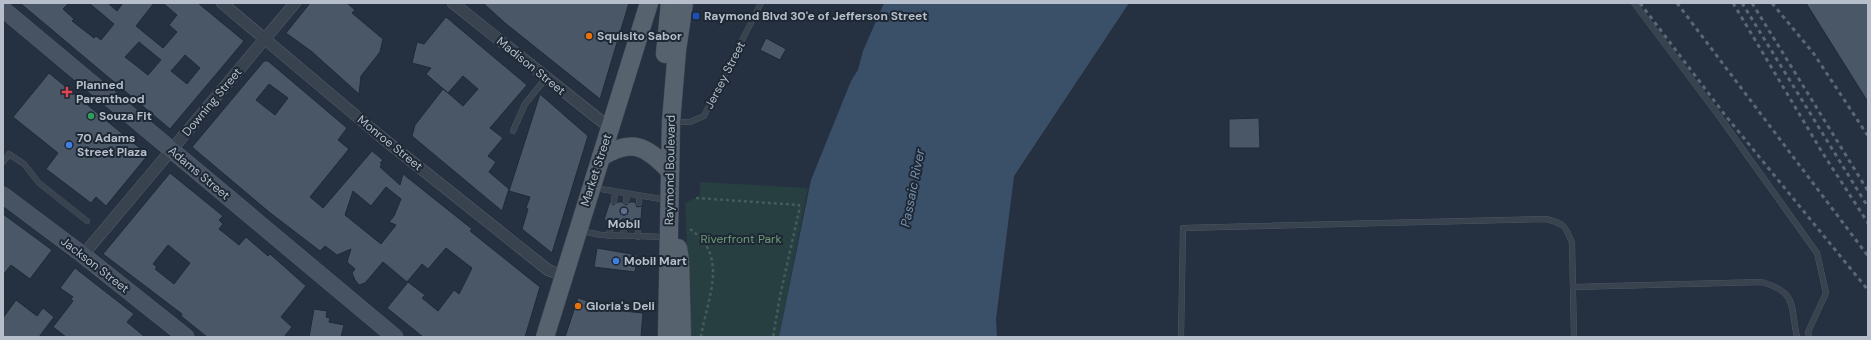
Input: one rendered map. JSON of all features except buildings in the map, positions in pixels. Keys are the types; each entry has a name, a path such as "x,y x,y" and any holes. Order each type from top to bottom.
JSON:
{"main road":[{"name":"Market Street","path":"545,337 590,187 601,157 649,3"},
{"path":"670,3 663,73 671,122"},
{"name":"Raymond Boulevard","path":"667,337 671,122 684,3"},
{"path":"601,157 613,150 630,146 642,147 653,154 670,171"},
{"path":"670,200 680,260 682,337"}],"street":[{"name":"Monroe Street","path":"222,3 380,136 541,265 548,270 563,276"},
{"name":"Downing Street","path":"82,255 266,40 295,3"},
{"name":"Madison Street","path":"457,4 546,78 610,128"},
{"name":"Adams Street","path":"3,9 395,337"},
{"name":"Jackson Street","path":"3,195 186,337"}],"lane":[{"name":"Jersey Street","path":"671,122 690,122 704,116 761,3"},
{"path":"1634,3 1719,116 1817,253 1826,293 1808,332 1809,337"},
{"path":"513,131 525,104 546,78"},
{"path":"3,162 9,154 24,164 39,183 87,221"},
{"path":"590,187 615,193 670,200"},
{"path":"614,201 615,193"},
{"path":"626,201 627,194"},
{"path":"639,196 639,203"},
{"path":"1181,337 1183,228 1546,219 1559,222 1568,230 1572,243 1574,337"},
{"path":"609,236 611,222"},
{"path":"623,236 624,223"},
{"path":"638,223 638,237"},
{"path":"577,231 609,236 668,237"},
{"path":"1573,287 1762,282 1778,287 1791,298 1797,337"}],"path":[{"path":"81,164 107,134"},
{"path":"696,198 799,205 800,211 780,296 773,337"},
{"path":"690,229 707,244 711,253 713,270 701,337"}],"green space":[{"name":"Riverfront Park","path":"700,182 808,188 779,337 691,337 685,203 700,196"}],"water":[{"name":"Passaic River","path":"884,3 1129,3 1014,176 996,319 997,337 779,337 811,180 851,81 858,70 863,51"}],"railway":[{"path":"1640,3 1725,115 1868,290"},
{"path":"1677,3 1868,256"},
{"path":"1733,3 1822,152 1868,223"},
{"path":"1742,3 1868,207"},
{"path":"1752,3 1868,191"},
{"path":"1772,3 1814,54 1868,136"}],"place":[{"name":"Raymond Blvd 30'e of Jefferson Street","path":"696,16"},
{"name":"Squisito Sabor","path":"589,36"},
{"name":"Planned Parenthood","path":"67,92"},
{"name":"Souza Fit","path":"91,116"},
{"name":"70 Adams Street Plaza","path":"69,145"},
{"name":"Mobil","path":"624,211"},
{"name":"Mobil Mart","path":"616,261"},
{"name":"Gloria's Deli","path":"578,306"}]}
